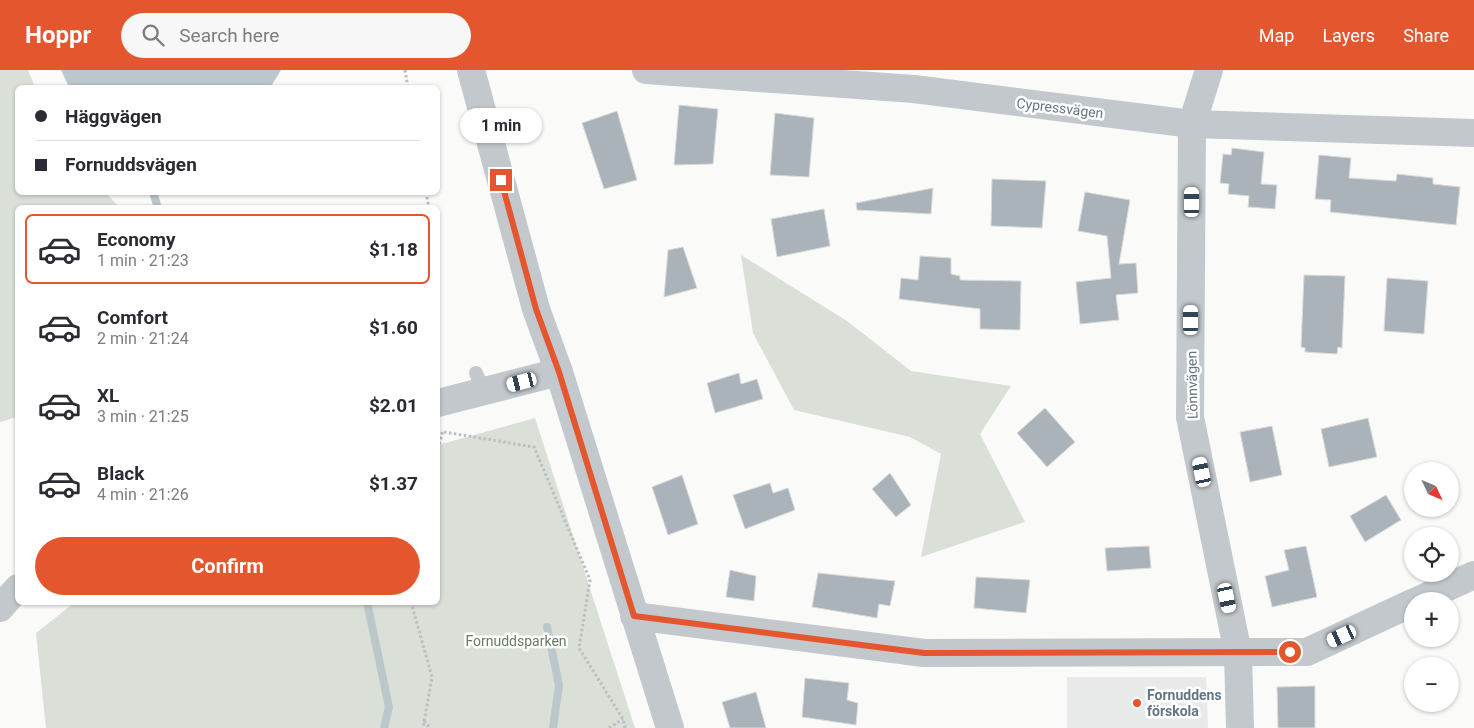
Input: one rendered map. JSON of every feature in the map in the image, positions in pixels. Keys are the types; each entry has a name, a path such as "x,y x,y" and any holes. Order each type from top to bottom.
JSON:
{"street":[{"path":"471,70 536,309 559,372 670,728"},
{"name":"Cypressvägen","path":"646,70 915,80 1192,124 1474,133"},
{"name":"Lönnvägen","path":"1209,70 1192,124 1190,418 1238,653 1240,728"},
{"path":"440,403 480,382 559,372"},
{"path":"1437,592 1474,575"},
{"path":"0,608 15,591"},
{"path":"634,616 924,653 1238,653 1307,652 1404,607"}],"path":[{"path":"405,70 408,85"},
{"path":"444,432 534,447 590,580 579,648 622,719 625,728"},
{"path":"412,605 432,677 423,728"},
{"path":"609,728 622,719"},
{"path":"424,720 430,728"}],"shaded area":[{"path":"61,70 281,70 272,85 68,85"},
{"name":"Fornuddens förskola","path":"1067,677 1206,677 1208,728 1067,728"}],"green space":[{"path":"0,70 28,70 34,85 15,85 15,195 108,195 117,205 15,205 15,418 0,422"},
{"path":"741,255 847,321 911,371 1011,386 980,434 1025,522 921,557 941,454 910,437 794,410 753,333"},
{"name":"Fornuddsparken","path":"535,418 635,728 46,728 36,633 71,605 440,605 440,444"}],"building":[{"path":"679,105 718,109 713,164 674,165"},
{"path":"617,111 637,180 604,189 582,123"},
{"path":"775,113 814,118 809,177 770,175"},
{"path":"1232,148 1264,152 1261,184 1277,185 1275,209 1248,207 1249,196 1228,194 1229,184 1220,183 1223,154 1231,155"},
{"path":"1319,155 1351,158 1349,178 1396,181 1397,174 1433,178 1433,184 1460,187 1456,225 1330,212 1331,200 1315,199"},
{"path":"992,179 1046,181 1042,228 991,226"},
{"path":"933,188 931,214 857,210 856,203"},
{"path":"1085,192 1130,200 1119,264 1136,263 1138,293 1116,295 1119,320 1080,324 1076,282 1111,278 1107,236 1078,231"},
{"path":"824,209 830,246 777,257 771,219"},
{"path":"683,247 697,288 664,297 668,250"},
{"path":"920,256 951,258 951,274 960,276 960,280 1021,281 1020,330 980,329 980,309 899,299 901,278 918,280"},
{"path":"1304,275 1345,276 1342,348 1338,347 1337,354 1305,352 1305,348 1301,347"},
{"path":"1387,278 1428,281 1424,334 1384,331"},
{"path":"739,373 741,384 757,379 763,399 715,413 707,383"},
{"path":"1045,408 1075,442 1047,467 1017,433"},
{"path":"1368,418 1377,457 1329,467 1321,429"},
{"path":"1272,426 1282,475 1250,482 1240,432"},
{"path":"890,473 911,505 896,517 872,489"},
{"path":"682,475 698,524 668,535 652,487"},
{"path":"770,483 773,493 788,488 795,510 745,529 733,495"},
{"path":"1386,495 1401,520 1365,542 1350,516"},
{"path":"1149,546 1151,568 1107,571 1105,548"},
{"path":"1306,546 1317,597 1272,607 1265,576 1289,570 1284,550"},
{"path":"730,570 756,576 754,601 726,597"},
{"path":"818,573 895,581 890,606 879,604 877,618 812,607"},
{"path":"976,577 1030,580 1026,613 974,608"},
{"path":"805,678 849,683 847,700 858,703 856,725 802,717"},
{"path":"1315,686 1315,728 1278,728 1277,687"},
{"path":"756,692 766,728 730,728 722,702"}],"waterway":[{"path":"154,195 157,205"},
{"path":"368,605 389,707 384,728"},
{"path":"547,627 559,685 553,728"}],"place":[{"name":"Fornuddens förskola","path":"1137,703"}],"route":[{"path":"501,180 536,309 559,372 634,616 924,653 1290,652"}]}
